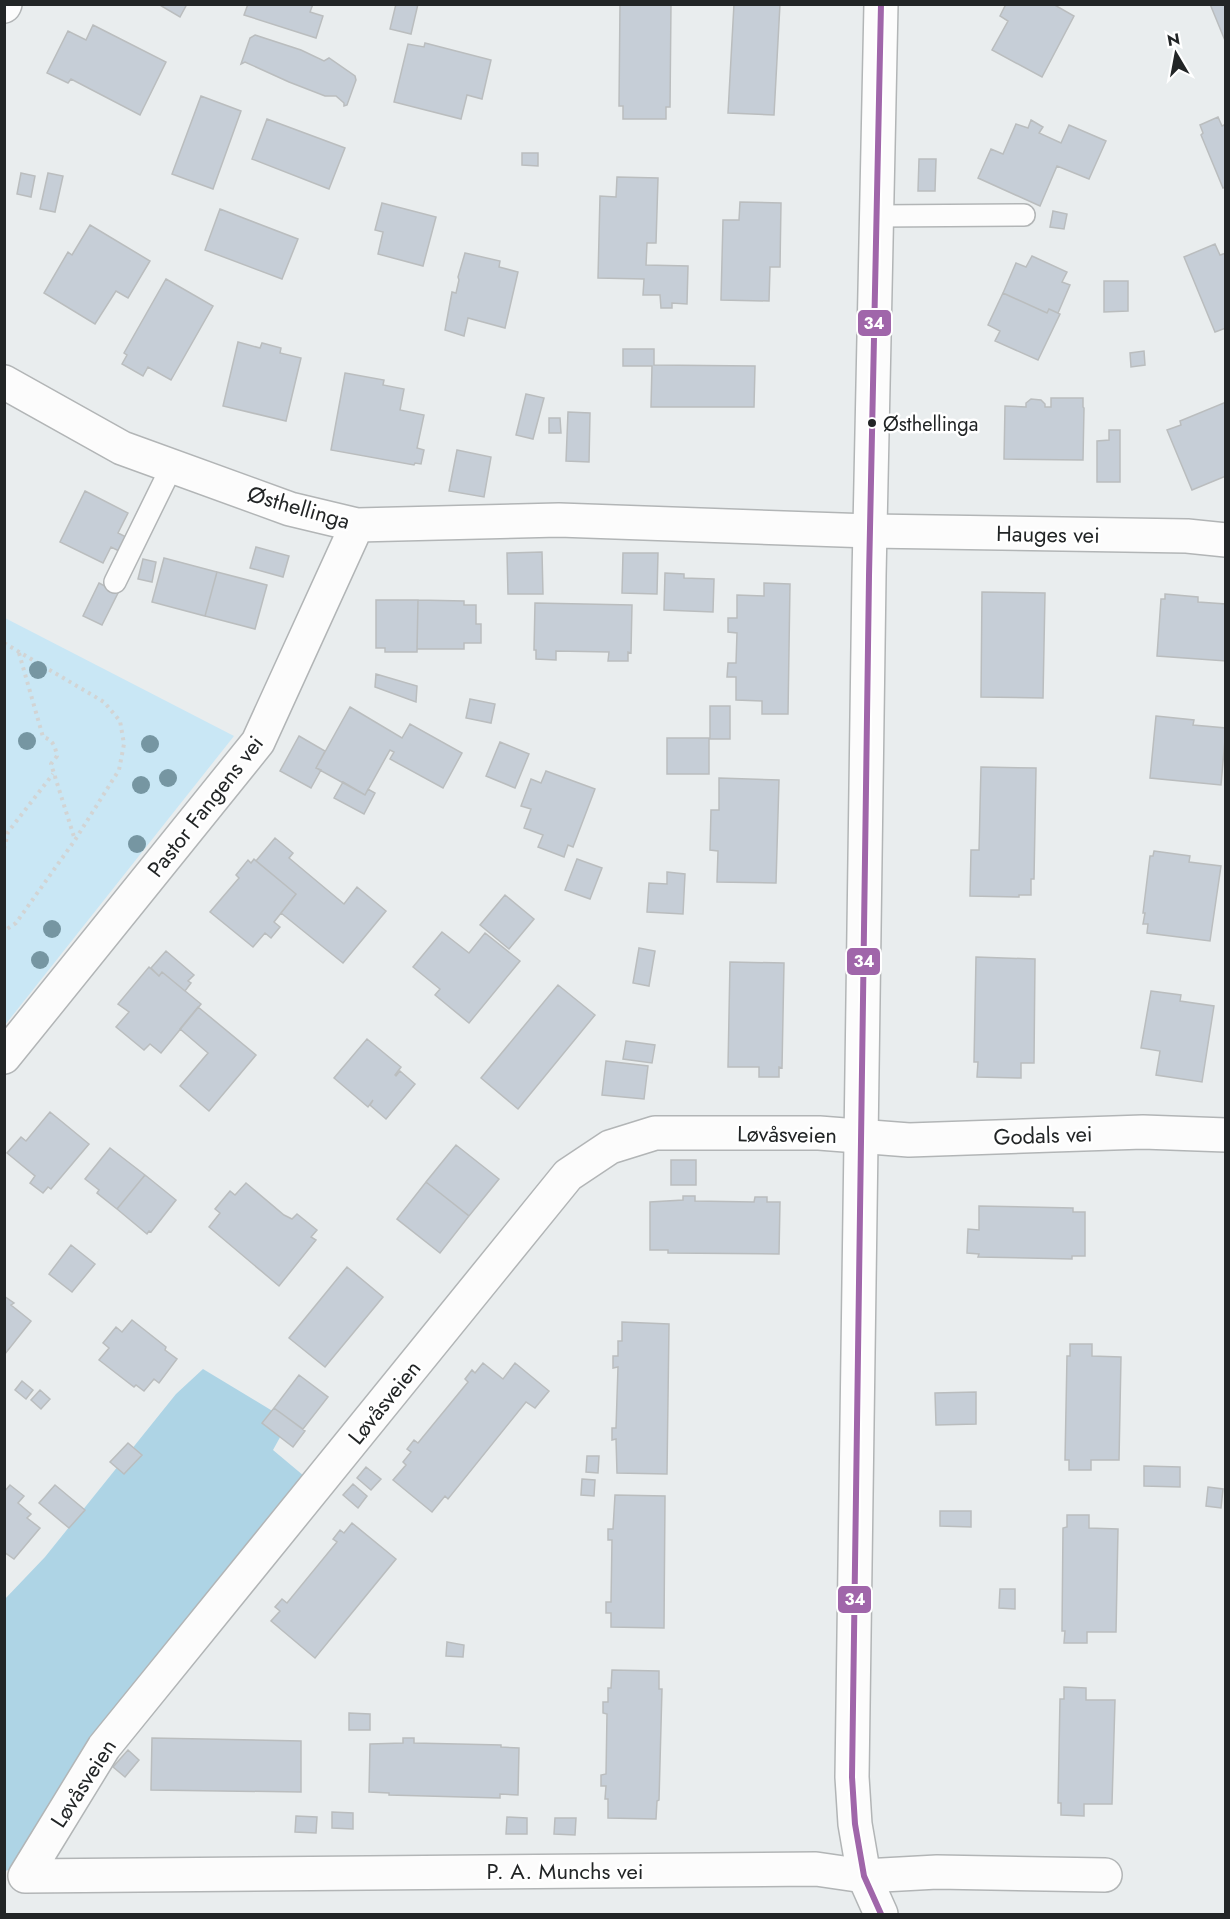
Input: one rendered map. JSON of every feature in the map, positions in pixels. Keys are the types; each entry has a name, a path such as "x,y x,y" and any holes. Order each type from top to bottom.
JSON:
{"street":[{"path":"880,1914 864,1876 855,1824 852,1777 860,1136 881,4"},
{"name":"Østhellinga","path":"4,382 122,448 290,509 357,525 559,520 870,531"},
{"name":"Pastor Fangens vei","path":"4,1057 258,742 357,525"},
{"name":"Hauges vei","path":"870,531 1187,536 1226,540"},
{"name":"Godals vei","path":"860,1136 909,1140 1143,1132 1226,1136"},
{"name":"Løvåsveien","path":"25,1876 104,1747 568,1174 610,1147 655,1133 819,1133 860,1136"},
{"name":"P. A. Munchs vei","path":"25,1876 816,1869 864,1876 937,1872 1105,1875"},
{"path":"858,1914 864,1876"}],"lane":[{"path":"877,216 1024,215"},
{"path":"115,582 172,466"}],"path":[{"path":"4,644 105,702 120,721 124,744 119,770 75,840 16,923 4,931"},
{"path":"19,652 43,737 50,739 56,747 57,756 51,764 75,840"},
{"path":"4,849 8,832 54,774"}],"shaded area":[{"path":"5,618 234,736 5,1025"},
{"path":"203,1369 289,1421 273,1450 304,1476 90,1737 12,1869 5,1871 4,1600 45,1557 176,1394"}],"building":[{"path":"158,4 187,4 180,17"},
{"path":"248,4 313,4 310,12 323,16 316,38 244,15"},
{"path":"396,4 418,4 411,34 390,29"},
{"path":"620,4 671,4 670,107 666,107 666,119 623,119 623,106 619,106"},
{"path":"734,4 780,4 774,115 728,113"},
{"path":"1006,4 1053,4 1074,16 1042,77 992,50 1008,21 1000,16"},
{"path":"1210,4 1226,4 1226,43"},
{"path":"93,25 166,62 140,115 71,79 68,83 47,73 68,31 86,40"},
{"path":"255,35 301,50 324,61 329,58 355,76 356,80 347,105 344,106 344,103 336,96 325,96 245,62 241,64 250,38"},
{"path":"425,43 491,60 482,99 467,95 461,119 394,102 408,44 424,47"},
{"path":"201,96 241,111 213,189 172,174"},
{"path":"1218,117 1222,126 1226,124 1226,187 1223,188 1201,135 1203,133 1200,125"},
{"path":"267,119 345,148 329,189 252,159"},
{"path":"1031,120 1043,127 1039,133 1061,143 1069,125 1106,141 1089,179 1057,166 1040,206 978,178 991,149 1003,154 1016,124 1028,128"},
{"path":"522,153 538,153 538,166 522,165"},
{"path":"919,159 936,159 935,191 918,191"},
{"path":"21,173 35,176 31,197 17,194"},
{"path":"48,173 63,176 55,212 40,209"},
{"path":"617,177 658,178 656,243 647,243 646,265 688,266 687,304 672,303 672,308 661,308 660,295 643,295 644,279 598,278 600,196 616,197"},
{"path":"740,202 781,203 780,267 770,267 769,301 721,300 723,220 739,220"},
{"path":"382,203 436,217 423,266 378,254 383,232 375,230"},
{"path":"220,209 298,239 282,279 205,250"},
{"path":"1053,211 1067,214 1064,229 1050,227"},
{"path":"90,225 150,261 128,298 116,291 95,324 44,293 68,252 72,255"},
{"path":"1215,244 1220,255 1226,253 1226,328 1215,332 1184,257"},
{"path":"465,253 500,261 499,267 518,272 505,328 468,318 464,336 445,330 452,292 456,293"},
{"path":"1032,256 1067,272 1062,282 1070,285 1058,313 1049,309 1047,313 1003,293 1016,263 1026,267"},
{"path":"166,279 213,306 171,380 148,367 143,376 122,364 127,355 124,353"},
{"path":"1104,281 1128,281 1128,311 1104,312"},
{"path":"1003,293 1047,313 1049,309 1060,314 1038,360 995,341 1000,331 988,325"},
{"path":"238,342 260,348 262,343 281,348 280,353 301,358 286,421 223,406"},
{"path":"623,349 654,349 654,365 755,366 754,407 651,407 652,366 623,366"},
{"path":"1144,351 1145,365 1131,367 1130,353"},
{"path":"345,373 384,380 383,385 404,389 400,410 424,415 417,448 424,450 421,464 415,463 414,465 331,450"},
{"path":"526,394 544,398 533,439 516,435"},
{"path":"1051,398 1083,398 1083,460 1004,459 1005,406 1026,407 1026,403 1031,399 1041,400 1045,407 1051,407"},
{"path":"1226,402 1226,476 1192,490 1167,430 1181,425 1180,421"},
{"path":"568,412 590,413 589,462 566,461"},
{"path":"549,418 560,418 561,433 549,433"},
{"path":"1109,430 1120,430 1120,482 1097,482 1097,441 1109,440"},
{"path":"457,450 491,457 484,497 449,491"},
{"path":"85,491 128,513 118,533 130,539 123,553 111,547 103,563 60,542"},
{"path":"256,547 289,556 283,577 250,568"},
{"path":"542,552 543,594 508,594 507,553"},
{"path":"623,553 658,553 657,594 622,593"},
{"path":"164,558 217,572 205,616 152,602"},
{"path":"143,559 156,562 152,582 138,579"},
{"path":"217,572 267,585 255,629 205,616"},
{"path":"665,573 684,574 684,578 714,579 713,612 664,610"},
{"path":"99,583 118,593 102,625 83,616"},
{"path":"764,583 790,584 788,714 762,714 762,701 736,700 736,677 727,677 728,663 736,663 737,633 728,632 728,618 737,618 737,595 764,596"},
{"path":"982,592 1045,593 1043,698 981,697"},
{"path":"1165,594 1198,597 1198,602 1226,604 1226,661 1157,656 1161,599 1165,599"},
{"path":"376,600 418,600 417,652 385,652 385,648 376,648"},
{"path":"418,600 464,601 464,605 476,605 476,624 481,624 481,643 464,643 464,649 417,649"},
{"path":"535,603 632,605 631,653 628,652 628,661 608,661 609,652 556,651 556,660 536,659 536,650 534,650"},
{"path":"376,674 417,686 416,702 375,687"},
{"path":"470,699 495,704 491,723 466,718"},
{"path":"710,706 730,706 730,739 710,739"},
{"path":"350,707 402,738 410,724 462,753 443,788 390,759 394,752 390,750 365,795 316,768"},
{"path":"1156,716 1194,720 1193,725 1226,728 1221,785 1150,778"},
{"path":"299,736 325,751 316,768 321,770 311,788 280,771"},
{"path":"667,738 709,738 709,774 667,774"},
{"path":"500,742 529,754 515,788 486,776"},
{"path":"981,767 1036,768 1034,879 1031,879 1031,895 1019,895 1019,897 970,896 971,850 979,850"},
{"path":"546,771 595,789 573,847 568,845 564,857 538,847 543,835 524,828 531,809 521,806 531,779 541,783"},
{"path":"719,778 779,780 776,883 717,882 718,851 710,850 711,810 719,810"},
{"path":"343,782 365,795 368,789 375,793 364,814 334,798"},
{"path":"275,838 293,853 289,858 344,904 357,887 386,911 343,963 281,913 296,894 256,861"},
{"path":"1154,851 1190,856 1189,862 1221,866 1210,941 1147,933 1148,924 1143,924 1145,913 1143,913 1150,856 1153,856"},
{"path":"254,859 296,894 274,922 280,927 271,938 265,933 253,947 210,912 239,878 236,875 248,860 251,863"},
{"path":"577,859 602,868 590,899 565,890"},
{"path":"667,872 685,874 683,914 647,912 649,883 667,884"},
{"path":"505,895 534,919 509,949 480,925"},
{"path":"442,932 469,953 485,933 520,961 469,1023 435,995 440,989 413,967"},
{"path":"639,948 655,951 649,986 633,983"},
{"path":"166,951 194,975 188,981 191,983 185,991 162,972 159,976 151,968"},
{"path":"976,957 1035,959 1034,1063 1021,1063 1021,1078 977,1077 978,1062 974,1062"},
{"path":"730,962 784,963 782,1068 779,1067 779,1077 759,1077 759,1067 728,1067"},
{"path":"149,967 159,976 162,972 201,1004 161,1053 150,1044 144,1050 116,1027 129,1012 118,1004"},
{"path":"558,985 595,1015 518,1109 481,1078"},
{"path":"1151,991 1181,995 1180,1001 1214,1006 1202,1082 1156,1075 1160,1051 1141,1048"},
{"path":"198,1007 256,1055 209,1111 180,1086 208,1053 180,1029"},
{"path":"367,1039 401,1067 396,1076 400,1071 415,1084 386,1119 370,1105 373,1100 368,1107 334,1078"},
{"path":"626,1041 655,1045 652,1063 623,1059"},
{"path":"606,1061 648,1066 644,1099 602,1095"},
{"path":"50,1112 89,1144 51,1189 48,1187 43,1193 30,1183 35,1176 7,1153 21,1137 26,1141"},
{"path":"456,1145 499,1179 469,1216 426,1182"},
{"path":"110,1148 145,1175 117,1209 97,1193 99,1190 85,1179"},
{"path":"671,1160 696,1160 696,1185 671,1185"},
{"path":"145,1175 176,1200 147,1234 117,1209"},
{"path":"426,1182 469,1216 440,1253 397,1219"},
{"path":"246,1183 284,1215 292,1219 297,1214 317,1230 311,1237 316,1240 279,1286 209,1227 220,1213 215,1209 230,1191 235,1195"},
{"path":"683,1196 695,1196 695,1201 754,1202 755,1197 767,1197 767,1202 780,1202 779,1254 668,1253 668,1250 650,1250 650,1202 683,1200"},
{"path":"979,1206 1073,1208 1073,1212 1085,1212 1085,1256 1072,1256 1072,1259 978,1257 979,1254 967,1253 968,1229 979,1230"},
{"path":"71,1245 95,1264 72,1292 49,1274"},
{"path":"347,1267 383,1297 325,1367 289,1338"},
{"path":"4,1296 14,1303 11,1305 31,1321 5,1354"},
{"path":"132,1320 166,1347 165,1350 177,1359 159,1383 154,1379 144,1391 136,1385 134,1387 99,1360 109,1348 103,1343 116,1327 122,1332"},
{"path":"622,1322 669,1324 667,1474 617,1473 616,1439 612,1440 612,1428 616,1428 618,1367 613,1368 613,1356 618,1356 618,1341 622,1341"},
{"path":"1070,1344 1092,1344 1092,1356 1121,1357 1119,1460 1091,1460 1091,1470 1069,1470 1069,1460 1065,1460 1067,1356 1070,1356"},
{"path":"483,1363 503,1379 515,1363 549,1391 535,1408 526,1402 448,1499 445,1496 432,1512 393,1480 406,1465 403,1462 411,1452 407,1449 414,1440 418,1443 468,1382 465,1379 472,1370 475,1373"},
{"path":"299,1375 328,1397 303,1429 274,1408"},
{"path":"22,1381 33,1390 26,1399 15,1390"},
{"path":"40,1390 50,1399 41,1409 31,1400"},
{"path":"976,1392 976,1424 936,1425 935,1393"},
{"path":"274,1408 305,1431 293,1447 262,1423"},
{"path":"128,1443 142,1455 124,1474 110,1462"},
{"path":"587,1456 599,1456 598,1473 586,1472"},
{"path":"1144,1466 1180,1467 1180,1487 1144,1486"},
{"path":"366,1467 381,1479 371,1490 357,1478"},
{"path":"582,1479 595,1480 594,1496 581,1495"},
{"path":"353,1484 367,1496 358,1508 343,1495"},
{"path":"10,1485 24,1496 18,1503 31,1514 27,1518 40,1528 14,1559 4,1552 4,1492"},
{"path":"55,1485 85,1510 69,1528 39,1503"},
{"path":"1208,1487 1223,1489 1221,1508 1206,1506"},
{"path":"615,1495 665,1496 664,1628 611,1627 611,1613 606,1613 606,1602 611,1602 612,1540 608,1540 608,1529 613,1529"},
{"path":"940,1511 971,1511 971,1527 940,1526"},
{"path":"1067,1515 1089,1515 1089,1528 1118,1529 1116,1632 1087,1632 1087,1643 1064,1643 1065,1631 1062,1631 1063,1528 1067,1527"},
{"path":"352,1523 396,1559 315,1658 271,1621 280,1611 275,1607 282,1599 287,1603 337,1542 333,1539 340,1530 344,1533"},
{"path":"1000,1589 1015,1589 1015,1609 999,1608"},
{"path":"447,1642 464,1645 463,1657 446,1656"},
{"path":"612,1670 659,1671 659,1689 662,1689 659,1800 657,1801 656,1819 608,1818 608,1799 605,1799 606,1786 601,1786 601,1775 606,1774 607,1714 603,1713 603,1702 608,1702"},
{"path":"1064,1687 1086,1688 1086,1700 1115,1700 1112,1804 1084,1804 1084,1816 1061,1815 1061,1803 1058,1803 1060,1699 1064,1699"},
{"path":"349,1713 370,1714 370,1730 349,1730"},
{"path":"152,1738 301,1741 301,1792 151,1790"},
{"path":"403,1738 414,1738 414,1743 501,1745 501,1747 519,1748 518,1795 500,1794 500,1798 389,1795 389,1793 369,1792 370,1744 403,1743"},
{"path":"128,1750 139,1760 125,1777 113,1767"},
{"path":"332,1812 353,1813 353,1829 332,1828"},
{"path":"296,1816 317,1817 316,1833 295,1832"},
{"path":"507,1817 527,1818 527,1834 506,1834"},
{"path":"555,1818 576,1818 575,1835 554,1834"}],"transit line":[{"name":"34","path":"881,4 869,576 852,1777 855,1824 864,1876 881,1914"}],"place":[{"name":"Østhellinga","path":"872,423"}]}
